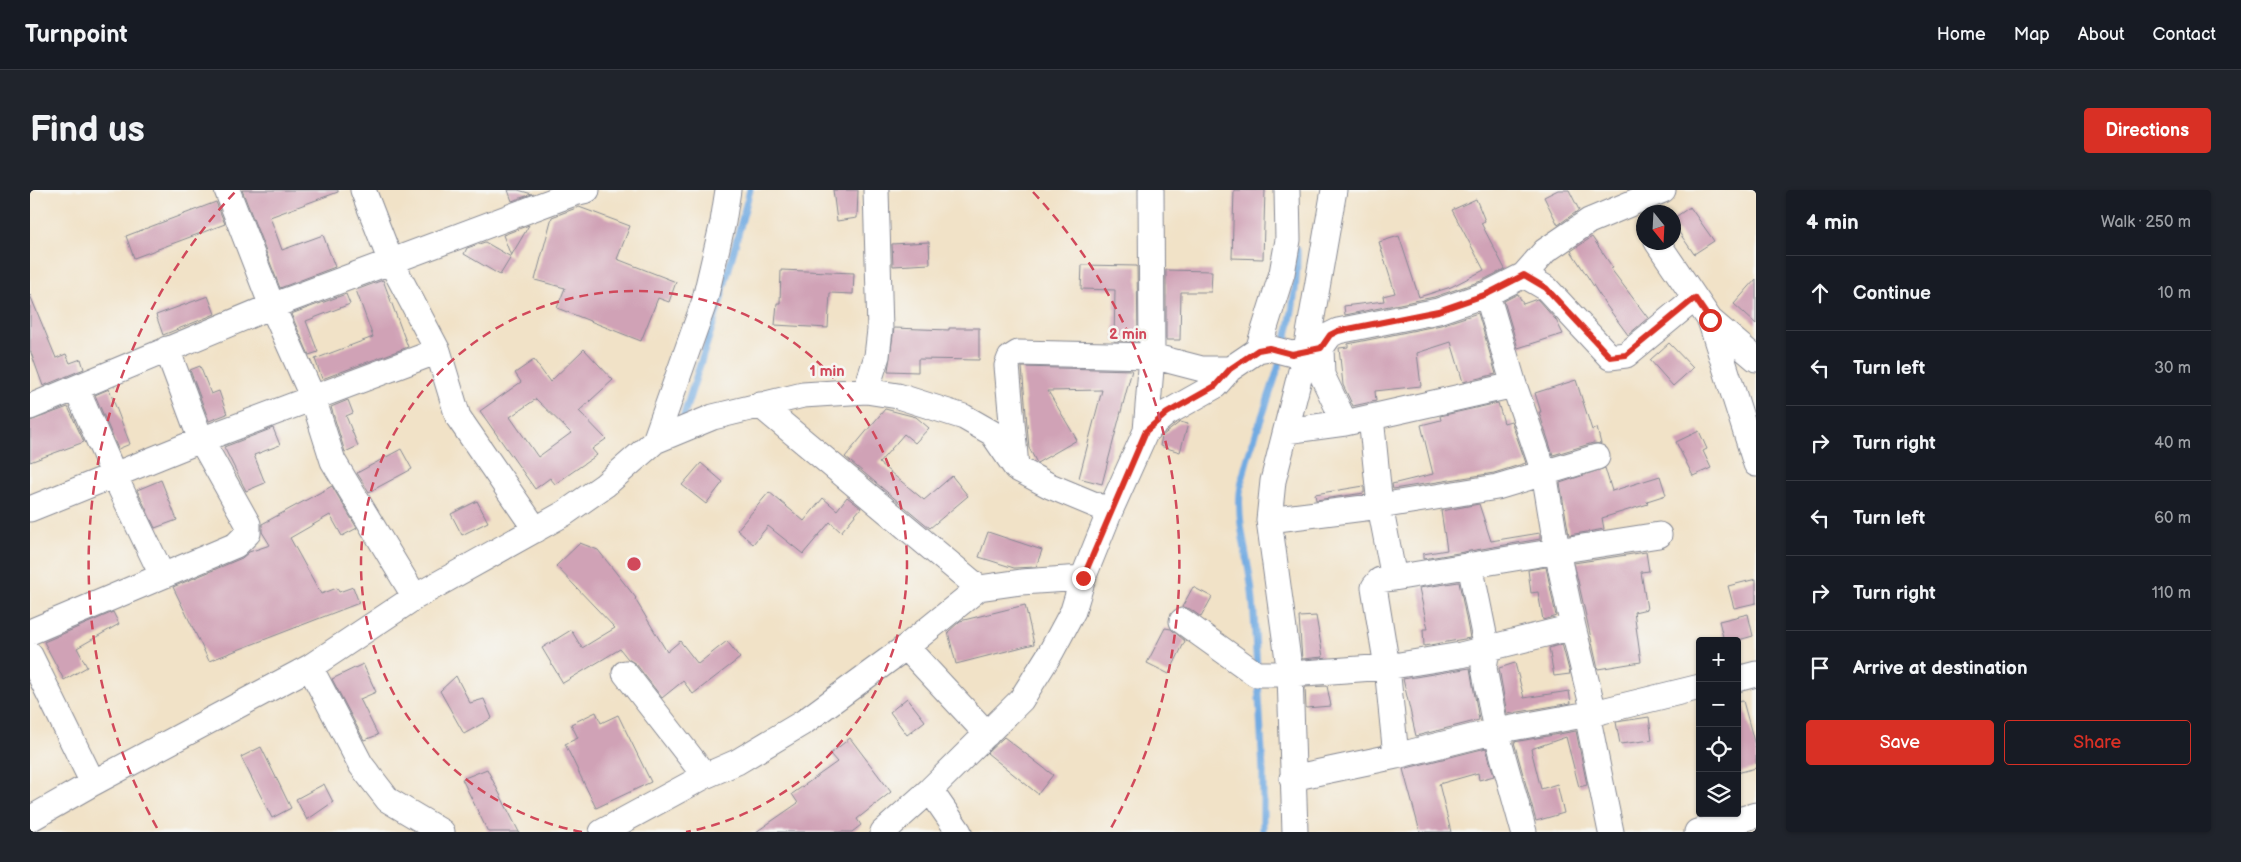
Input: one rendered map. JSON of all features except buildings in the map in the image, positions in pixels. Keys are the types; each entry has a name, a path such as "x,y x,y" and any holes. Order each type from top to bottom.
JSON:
{"street":[{"path":"227,190 272,306 313,398 333,461 415,598"},
{"path":"363,190 391,262 438,351 458,417 536,530"},
{"path":"30,407 272,306 587,190"},
{"path":"655,441 704,303 723,222 728,190"},
{"path":"866,391 877,356 880,330 876,190"},
{"path":"883,832 930,790 1021,700 1051,652 1073,610 1083,578 1110,511 1146,431 1152,356 1151,190"},
{"path":"1287,190 1288,240 1282,272 1289,350 1286,431 1273,481 1269,520 1274,674 1292,778 1295,832"},
{"path":"1289,350 1334,190"},
{"path":"1016,468 1007,366 1010,358 1018,353 1152,356 1202,369 1230,369 1289,350 1338,331 1438,311 1487,294 1524,275 1545,252 1589,221 1633,206 1663,190"},
{"path":"1662,250 1710,320 1756,359"},
{"path":"1524,275 1546,288 1610,357 1626,355 1695,298"},
{"path":"1487,294 1514,385 1544,472 1557,551 1590,713 1610,832"},
{"path":"1710,320 1756,464"},
{"path":"30,632 236,545 248,533 248,524 201,440 167,349"},
{"path":"1289,350 1322,375 1346,423"},
{"path":"30,509 201,440 438,351"},
{"path":"1146,431 1167,413 1215,386 1230,369"},
{"path":"1286,431 1346,423 1514,385"},
{"path":"76,388 114,475 162,575"},
{"path":"30,818 93,782 310,668 415,598 565,513 605,485 655,441 713,417 803,395 866,391 898,396 964,418 992,433 1016,468 1050,486 1110,511"},
{"path":"760,406 979,588"},
{"path":"1371,417 1380,506 1394,578"},
{"path":"1269,520 1380,506 1497,487 1597,457"},
{"path":"1396,756 1386,667 1374,587 1380,580 1659,535"},
{"path":"1470,565 1487,649 1484,668 1496,731 1524,832"},
{"path":"602,832 705,776 737,762 804,722 906,647 979,588 1021,582 1083,578"},
{"path":"1182,621 1274,674 1386,667 1487,649 1573,627"},
{"path":"906,647 987,734"},
{"path":"30,657 93,782"},
{"path":"310,668 361,765 388,800 442,832"},
{"path":"625,674 705,776"},
{"path":"1741,677 1756,674"},
{"path":"1292,778 1396,756 1496,731 1590,713 1696,689"},
{"path":"930,790 959,832"},
{"path":"1705,831 1756,814"}],"waterway":[{"path":"681,424 718,309 750,190"},
{"path":"1257,668 1253,601 1240,517 1240,493 1248,457 1285,344 1293,307 1297,250"},
{"path":"1258,678 1263,771 1263,832"}],"route":[{"path":"1083,578 1110,511 1121,491 1146,431 1167,413 1215,386 1230,369 1258,350 1269,348 1292,354 1321,348 1330,335 1338,331 1438,311 1487,294 1524,275 1546,288 1610,357 1626,355 1695,298 1710,320"}]}
